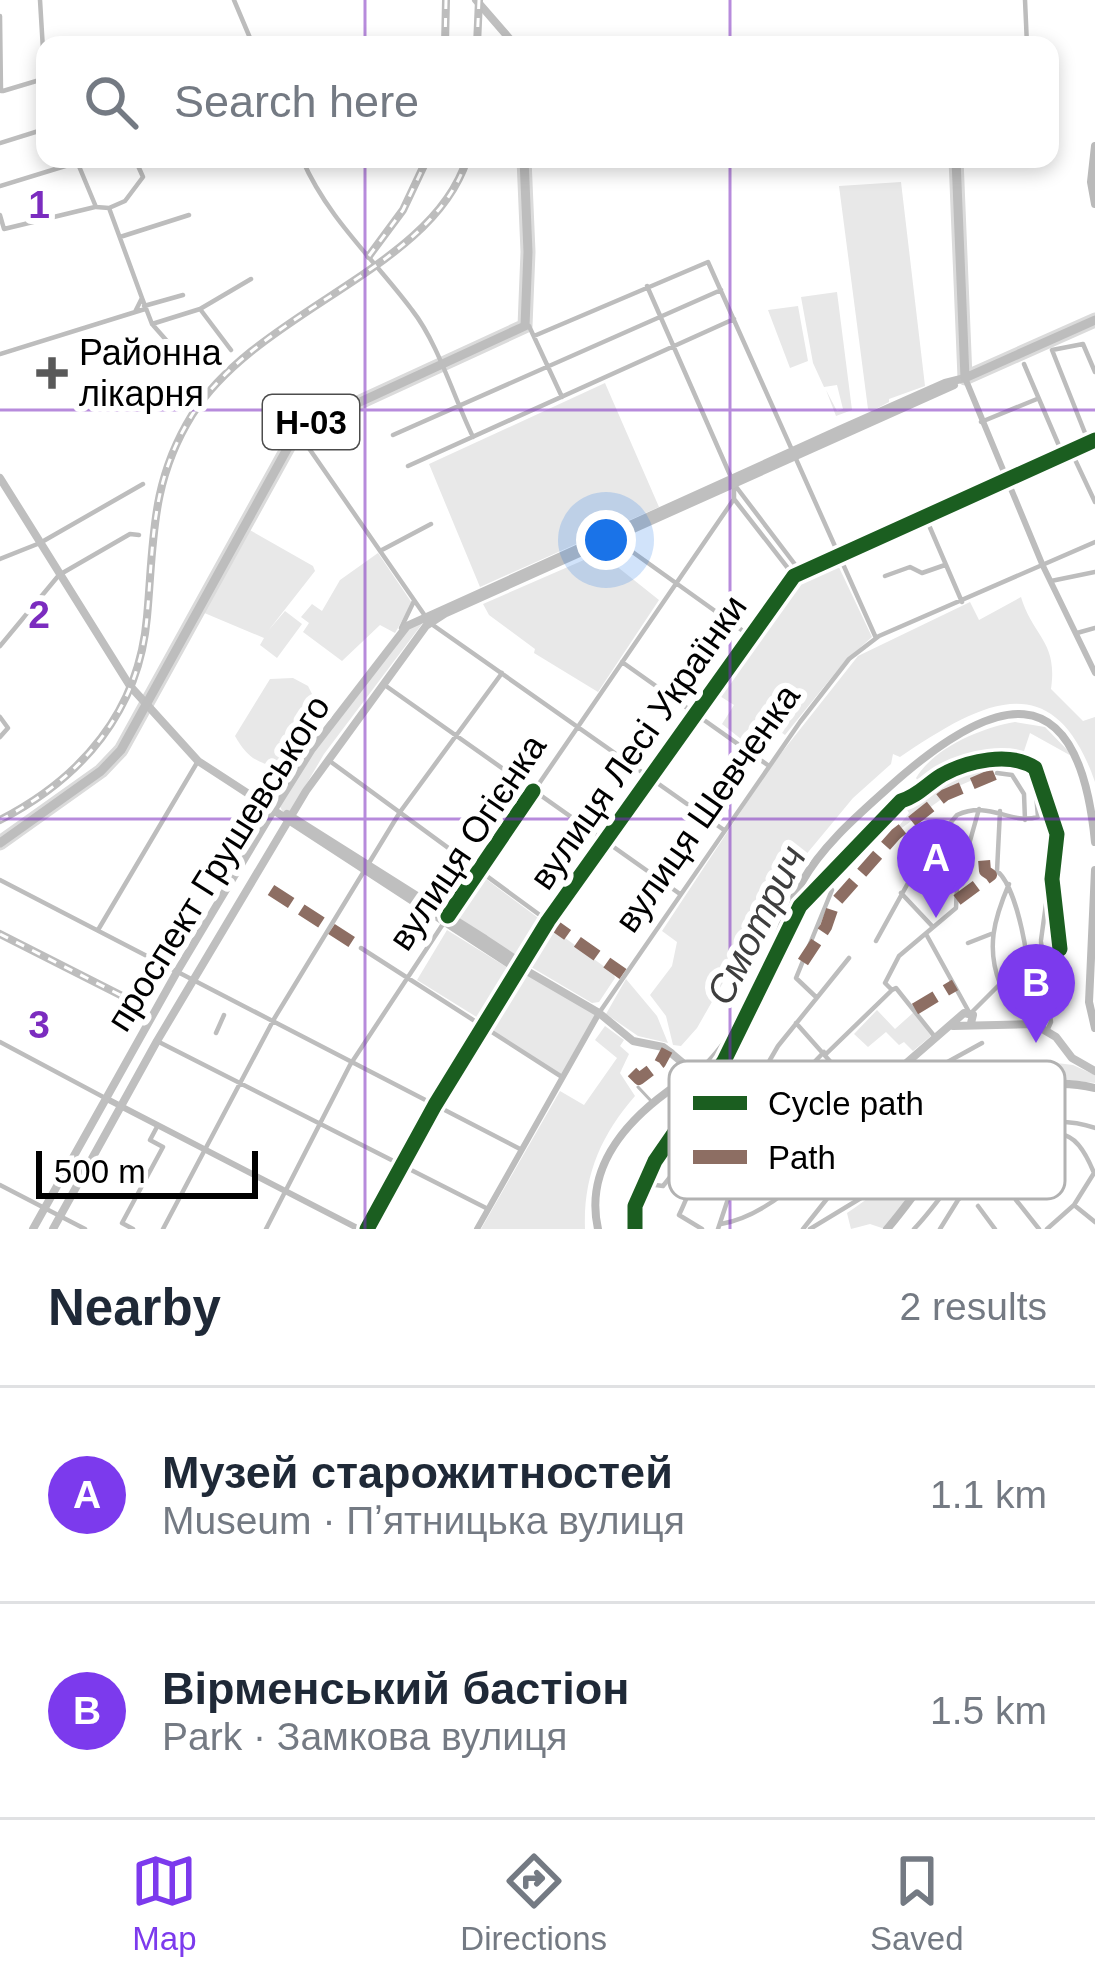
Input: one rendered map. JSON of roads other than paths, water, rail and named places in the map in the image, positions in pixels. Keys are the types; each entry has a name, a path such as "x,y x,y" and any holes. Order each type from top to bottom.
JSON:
{"main road":[{"path":"476,0 507,36"},
{"path":"524,168 527,321"},
{"path":"956,168 965,378"},
{"name":"проспект Грушевського","path":"53,1229 193,978 326,758 427,619 965,378 1048,346 1095,320"},
{"name":"Н-03","path":"0,843 101,771 121,750 297,431 441,368 522,329 527,321"},
{"path":"0,478 105,649 198,761 518,961 520,967 598,1013 633,1041 671,1053 681,1061"},
{"name":"проспект Грушевського","path":"34,1229 274,809 312,749 406,626 733,481"},
{"path":"908,1061 946,1028 969,1017 1004,1025 1031,1024 1048,1031 1069,1055 1093,1070"}],"street":[{"path":"40,0 42,36"},
{"path":"234,0 249,36"},
{"path":"1025,0 1027,36"},
{"path":"0,16 1,92 36,83"},
{"path":"0,143 36,132"},
{"path":"0,186 53,168"},
{"path":"79,168 96,207"},
{"path":"0,215 4,229 96,207 110,208 137,191 143,177 139,168"},
{"path":"306,168 341,227 415,313 473,437"},
{"path":"110,208 152,325 189,366"},
{"path":"120,237 188,215"},
{"path":"534,337 708,262 876,638"},
{"path":"152,325 200,309 250,279"},
{"path":"647,286 733,481 797,573"},
{"path":"393,436 721,290"},
{"path":"0,354 183,295"},
{"path":"200,309 231,350"},
{"path":"408,466 734,319"},
{"path":"527,321 562,397"},
{"path":"1092,441 1048,346 1083,344 1095,372"},
{"path":"1024,364 1063,455"},
{"path":"965,378 1043,566 1095,674"},
{"path":"981,422 1038,399"},
{"path":"297,431 427,619 724,830"},
{"name":"вулиця Лесі Українки","path":"363,1229 548,921 797,573 1092,441"},
{"path":"1071,451 1095,502"},
{"path":"733,481 734,499 797,573"},
{"path":"0,559 40,543 143,484"},
{"name":"вулиця Огієнка","path":"266,1229 353,1061 734,499"},
{"path":"925,516 962,602"},
{"path":"380,551 431,524"},
{"path":"0,646 59,575 130,534 139,536"},
{"path":"613,538 750,636"},
{"name":"вулиця Шевченка","path":"477,1229 598,1013 769,766 857,651 876,638 1095,542"},
{"path":"884,576 910,567 922,573 945,565"},
{"path":"1051,581 1095,572"},
{"path":"391,646 414,601"},
{"path":"1076,634 1095,628"},
{"path":"622,662 769,766"},
{"path":"163,1229 274,1019 400,812 502,673"},
{"path":"382,683 680,894"},
{"path":"0,717 8,728 0,737"},
{"path":"723,1061 800,906 894,806 944,774 1011,756 1035,767 1057,834 1052,876 1060,949"},
{"path":"326,758 548,921"},
{"path":"98,930 198,761"},
{"path":"998,773 1012,775 1021,786 1025,820"},
{"path":"876,940 924,854 953,818 979,809 1000,811 1013,819 1038,817 1036,793 1042,786"},
{"path":"892,990 885,982 899,956 956,908 957,887 979,809"},
{"path":"1000,811 997,871 1009,884 1019,911 1029,966 1031,1024"},
{"path":"0,880 520,1149"},
{"path":"816,998 796,978 832,890 826,883"},
{"path":"926,934 969,1017 1000,984 991,956 992,934 1009,884"},
{"path":"901,892 933,927"},
{"path":"1048,1031 1051,1022 1041,941 1046,904 1054,896"},
{"path":"968,943 992,934"},
{"path":"362,948 562,1077"},
{"path":"771,1061 795,1023 849,958"},
{"path":"817,1061 896,988 935,1037"},
{"path":"215,1033 224,1015"},
{"path":"795,1023 832,1061"},
{"path":"157,1041 488,1209"},
{"path":"0,1042 363,1229"},
{"path":"949,1061 982,1043"},
{"path":"1065,1121 1095,1128"},
{"path":"134,1229 122,1223 163,1147 150,1140 158,1125"},
{"path":"1047,1229 1074,1205 1094,1171 1074,1138 1065,1136"},
{"path":"635,1229 635,1206 669,1139"},
{"path":"648,1184 663,1186 669,1179"},
{"path":"0,1185 85,1229"},
{"path":"688,1199 680,1216 702,1229"},
{"path":"719,1228 728,1199"},
{"path":"719,1228 773,1199"},
{"path":"807,1229 827,1199"},
{"path":"807,1229 860,1199"},
{"path":"914,1229 938,1199"},
{"path":"940,1229 959,1199"},
{"path":"1016,1200 1039,1229"},
{"path":"1074,1205 1095,1222"},
{"path":"978,1206 995,1229"}],"waterway":[{"name":"Смотрич","path":"1095,146 1091,182 1095,204"},
{"name":"Смотрич","path":"711,1061 755,997 810,869 887,789 961,733 994,718 1024,714 1049,723 1070,747 1085,786 1095,842"},
{"name":"Смотрич","path":"1095,870 1089,1002 1095,1028"},
{"name":"Смотрич","path":"1065,1085 1095,1088"},
{"path":"638,1087 653,1103"},
{"name":"Смотрич","path":"598,1229 597,1188 611,1151 635,1119 669,1091"},
{"name":"Смотрич","path":"887,1229 910,1199"}],"railway":[{"path":"445,36 446,0"},
{"path":"477,36 479,0"},
{"path":"369,256 403,210 423,168"},
{"path":"0,820 56,784 101,738 119,711 142,651 161,489 192,415 222,378 258,346 419,231 448,198 463,168"},
{"path":"0,934 144,1007"}],"place":[{"name":"Районна лікарня","path":"52,373"},
{"name":"Музей старожитностей","path":"936,918"},
{"name":"Вірменський бастіон","path":"1036,1043"}]}
